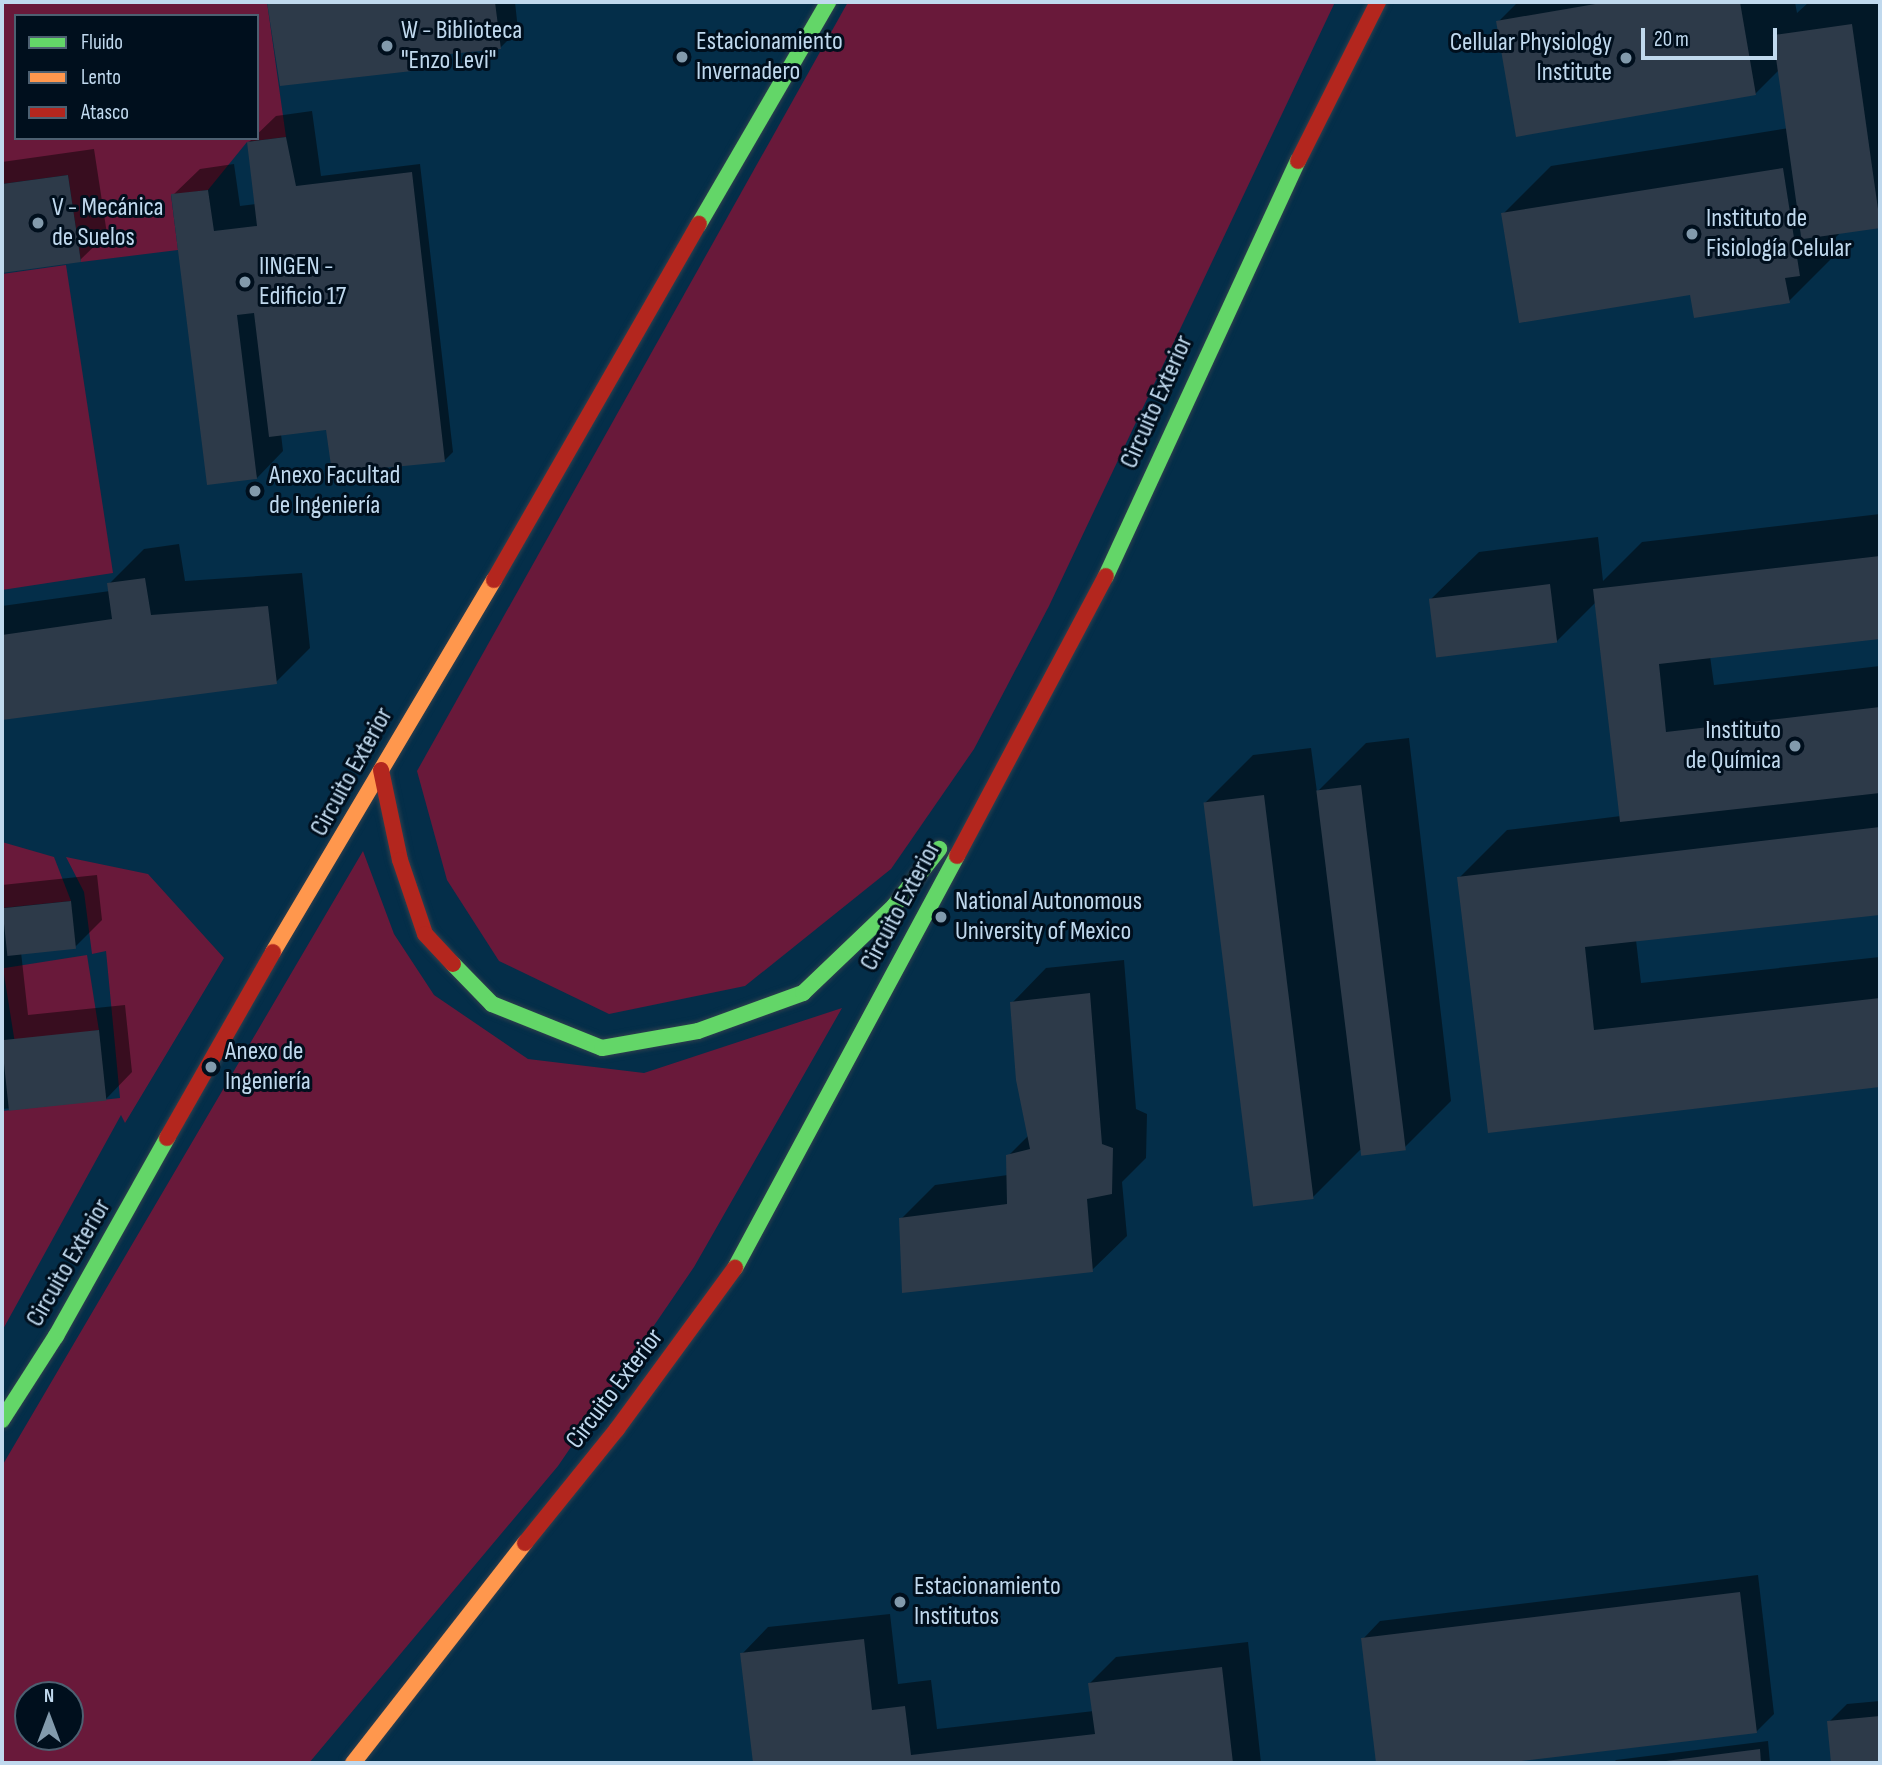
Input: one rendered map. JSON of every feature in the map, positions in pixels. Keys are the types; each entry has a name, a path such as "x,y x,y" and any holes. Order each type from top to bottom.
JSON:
{"street":[{"name":"Circuito Exterior","path":"2,1420 56,1336 260,974 828,2"},
{"name":"Circuito Exterior","path":"353,1763 433,1655 618,1429 742,1259 1107,574 1260,236 1378,2"},
{"path":"381,770 400,859 425,934 492,1004 602,1048 698,1031 803,993 894,906 1001,770"}],"shaded area":[{"name":"National Autonomous University of Mexico","path":"2,2 1880,2 1880,1763 2,1763"},
{"path":"2,2 267,2 286,137 247,142 208,190 171,195 178,250 81,262 68,175 2,184"},
{"path":"848,2 1335,2 1049,606 974,749 891,869 745,986 609,1014 499,961 447,880 417,771"},
{"path":"66,265 113,573 2,590 2,274"},
{"path":"2,842 54,857 71,901 2,908"},
{"path":"363,851 394,934 434,995 528,1059 644,1073 842,1008 694,1267 558,1466 309,1763 2,1763 2,1466"},
{"path":"66,857 148,874 224,958 125,1123 121,1115 2,1331 2,1111 120,1098 106,951 92,954 84,892"},
{"path":"87,955 99,1030 15,1043 3,968"}],"building":[{"name":"W - Biblioteca \"Enzo Levi\"","path":"267,2 495,2 501,49 419,57 421,70 280,86"},
{"name":"Cellular Physiology Institute","path":"1607,2 1740,2 1756,95 1516,137 1496,21"},
{"name":"Instituto de Fisiología Celular","path":"1852,24 1880,228 1801,239 1773,35"},
{"path":"286,137 296,186 412,172 445,462 332,473 326,430 269,437 254,313 237,315 257,479 207,485 171,194 208,190 214,231 257,226 247,142"},
{"name":"Instituto de Fisiología Celular","path":"1783,168 1800,276 1785,278 1790,303 1694,318 1690,295 1519,323 1501,213"},
{"name":"V - Mecánica de Suelos","path":"68,175 81,262 2,273 2,184"},
{"name":"Instituto de Química","path":"1880,556 1880,639 1659,664 1666,732 1880,707 1880,793 1620,822 1593,589"},
{"path":"145,578 151,615 268,606 277,684 2,720 2,635 112,619 107,583"},
{"path":"1550,584 1557,643 1436,657 1429,599"},
{"path":"1361,785 1406,1150 1361,1156 1316,790"},
{"path":"1264,795 1314,1199 1253,1206 1203,802"},
{"name":"Instituto de Química","path":"1880,827 1880,915 1585,947 1594,1030 1880,998 1880,1087 1488,1133 1457,877"},
{"path":"71,901 76,949 7,956 2,908"},
{"path":"1090,993 1102,1144 1113,1148 1112,1194 1087,1199 1093,1272 902,1293 899,1218 1007,1204 1006,1155 1030,1149 1016,1080 1010,1002"},
{"path":"99,1030 106,1101 9,1111 2,1040"},
{"path":"1740,1592 1757,1733 1505,1763 1376,1763 1361,1638"},
{"path":"864,1639 872,1710 905,1706 911,1755 1095,1734 1088,1683 1222,1667 1233,1763 753,1763 740,1653"},
{"path":"1880,1716 1880,1763 1831,1763 1827,1721"},
{"path":"1760,1749 1761,1763 1658,1763 1658,1762"}],"traffic: fast":[{"path":"699,224 828,2"},
{"path":"1106,576 1298,161"},
{"path":"453,964 492,1004 602,1048 698,1031 803,993 894,906 939,849"},
{"path":"735,1268 957,856"},
{"path":"2,1420 56,1336 167,1138"}],"traffic: slow":[{"path":"273,952 494,580"},
{"path":"353,1763 525,1543"}],"traffic: jam":[{"path":"1298,161 1378,2"},
{"path":"494,580 699,224"},
{"path":"957,856 1106,576"},
{"path":"381,770 400,860 425,934 453,964"},
{"path":"167,1138 273,952"},
{"path":"525,1543 617,1429 735,1268"}],"place":[{"name":"W - Biblioteca \"Enzo Levi\"","path":"387,46"},
{"name":"Estacionamiento Invernadero","path":"682,57"},
{"name":"Cellular Physiology Institute","path":"1626,58"},
{"name":"V - Mecánica de Suelos","path":"38,223"},
{"name":"Instituto de Fisiología Celular","path":"1692,234"},
{"name":"IINGEN - Edificio 17","path":"245,282"},
{"name":"Anexo Facultad de Ingeniería","path":"255,491"},
{"name":"Instituto de Química","path":"1795,746"},
{"name":"National Autonomous University of Mexico","path":"941,917"},
{"name":"Anexo de Ingeniería","path":"211,1067"},
{"name":"Estacionamiento Institutos","path":"900,1602"}]}
